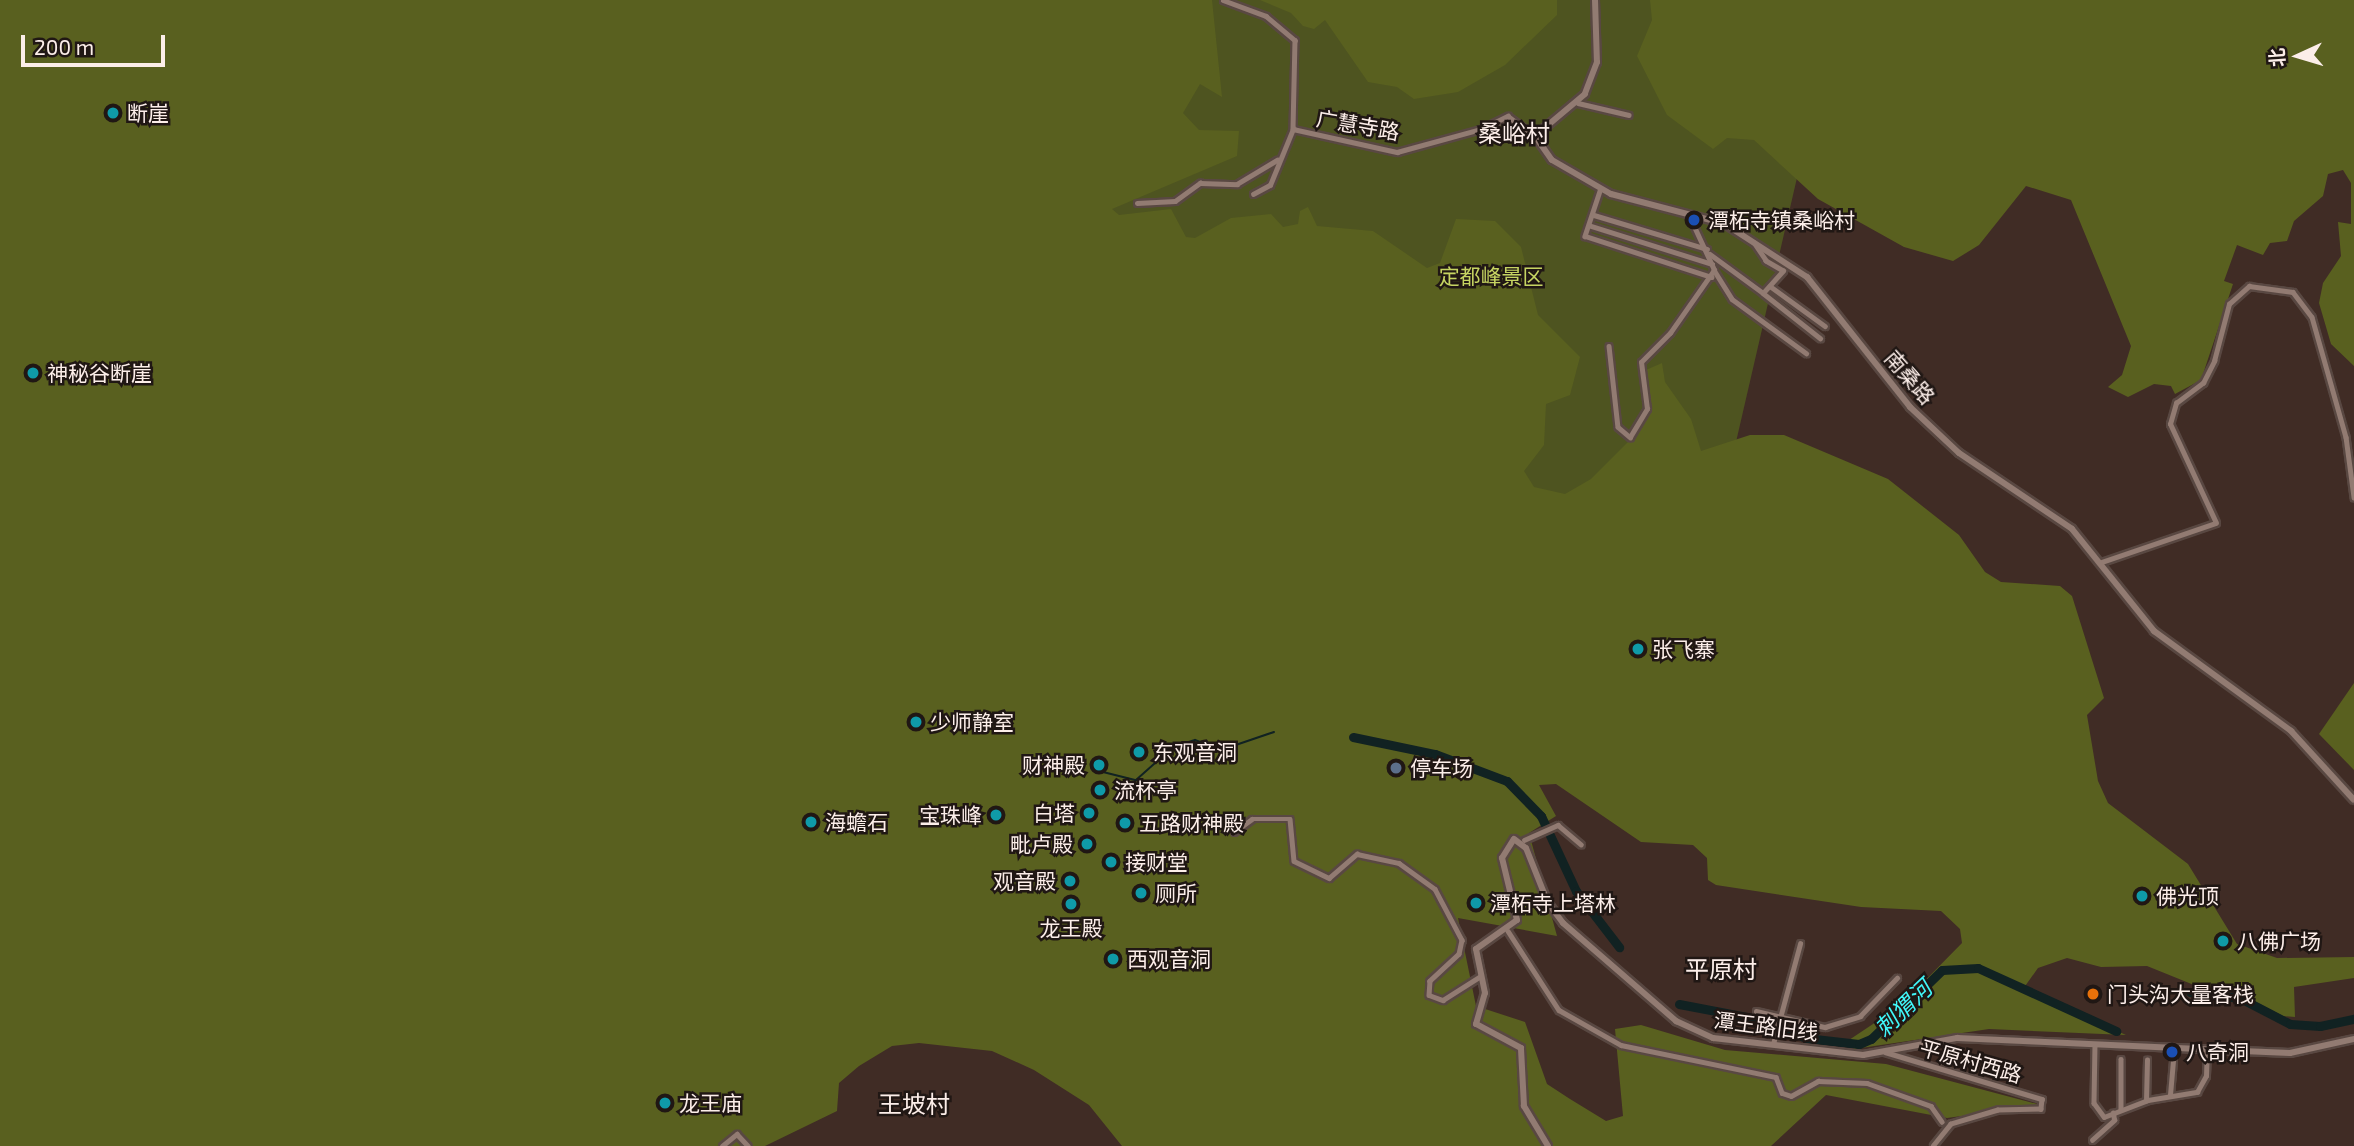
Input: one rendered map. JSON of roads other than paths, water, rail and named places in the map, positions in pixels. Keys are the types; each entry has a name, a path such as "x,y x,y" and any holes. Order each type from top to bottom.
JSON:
{"main road":[{"path":"1535,136 1578,103 1598,62 1595,0"},
{"name":"南桑路","path":"1535,136 1552,160 1601,187 1689,216 1725,224 1815,284 1891,384 1959,453 2073,529 2102,562 2154,631 2291,731 2354,800"},
{"name":"潭王路旧线","path":"1508,931 1517,916 1502,853 1518,839 1563,923 1676,1021 1713,1038 1884,1052 1957,1038 2301,1052 2354,1039"},
{"path":"1508,931 1478,946 1479,978 1485,993 1476,1024 1521,1048 1524,1106 1548,1146"}],"street":[{"name":"广慧寺路","path":"1223,0 1266,16 1295,40 1293,129 1397,152 1481,130 1508,116 1535,136"},
{"path":"1578,103 1629,115"},
{"path":"1137,203 1175,201 1200,183 1237,184 1286,154 1293,129"},
{"path":"1253,194 1270,185 1277,160"},
{"path":"1601,187 1591,226 1585,236 1712,277"},
{"path":"1594,215 1709,252 1820,338"},
{"path":"1689,216 1709,252 1714,270 1732,299 1806,353"},
{"path":"1591,226 1713,264"},
{"path":"1754,243 1766,261 1783,271 1763,293"},
{"path":"1609,346 1618,427 1630,437 1646,415 1641,362 1712,277 1714,270"},
{"path":"1770,286 1825,326"},
{"path":"2102,562 2216,523 2170,424 2176,403 2203,383 2214,361 2229,304 2249,286 2293,292 2312,317 2346,437 2354,497"},
{"path":"1234,832 1252,819 1290,819 1294,861 1329,878 1357,854 1399,863 1435,889 1462,940 1459,954 1430,981 1429,995 1443,1000 1479,978"},
{"path":"1524,840 1554,826 1581,844"},
{"path":"1508,931 1559,1010 1621,1045 1776,1077 1782,1093 1791,1096 1818,1082 1867,1083 1931,1106 1942,1122"},
{"path":"1773,1044 1800,944"},
{"path":"1756,1011 1780,1019 1825,1027 1860,1016 1897,978"},
{"path":"2095,1044 2094,1104 2100,1117 2146,1101 2203,1087 2207,1049"},
{"name":"平原村西路","path":"1884,1052 2042,1099 2041,1110 1998,1110 1951,1124 1933,1146"},
{"path":"2121,1059 2122,1109"},
{"path":"2146,1101 2147,1060"},
{"path":"2170,1096 2173,1060"},
{"path":"2092,1140 2114,1120 2113,1113"},
{"path":"722,1146 737,1134 748,1146"}],"waterway":[{"path":"1103,772 1136,780 1173,747 1195,740 1221,750 1274,732"},
{"name":"刺猬河","path":"1353,737 1435,754 1507,781 1541,816 1576,891 1619,947"},
{"name":"刺猬河","path":"1679,1004 1763,1020 1806,1038 1859,1044 1871,1039 1942,970 1978,968 2116,1031"},
{"name":"刺猬河","path":"2190,992 2240,998 2290,1024 2320,1026 2354,1019"}],"place":[{"name":"断崖","path":"113,113"},
{"name":"潭柘寺镇桑峪村","path":"1694,220"},
{"name":"神秘谷断崖","path":"33,373"},
{"name":"张飞寨","path":"1638,649"},
{"name":"少师静室","path":"916,722"},
{"name":"东观音洞","path":"1139,752"},
{"name":"财神殿","path":"1099,765"},
{"name":"停车场","path":"1396,768"},
{"name":"流杯亭","path":"1100,790"},
{"name":"白塔","path":"1089,813"},
{"name":"宝珠峰","path":"996,815"},
{"name":"海蟾石","path":"811,822"},
{"name":"五路财神殿","path":"1125,823"},
{"name":"毗卢殿","path":"1087,844"},
{"name":"接财堂","path":"1111,862"},
{"name":"观音殿","path":"1070,881"},
{"name":"厕所","path":"1141,893"},
{"name":"佛光顶","path":"2142,896"},
{"name":"潭柘寺上塔林","path":"1476,903"},
{"name":"龙王殿","path":"1071,904"},
{"name":"八佛广场","path":"2223,941"},
{"name":"西观音洞","path":"1113,959"},
{"name":"门头沟大量客栈","path":"2093,994"},
{"name":"八奇洞","path":"2172,1052"},
{"name":"龙王庙","path":"665,1103"}],"district":[{"name":"桑峪村","path":"1514,133"},
{"name":"平原村","path":"1721,969"},
{"name":"王坡村","path":"914,1104"}],"park label":[{"name":"定都峰景区","path":"1491,276"}]}
